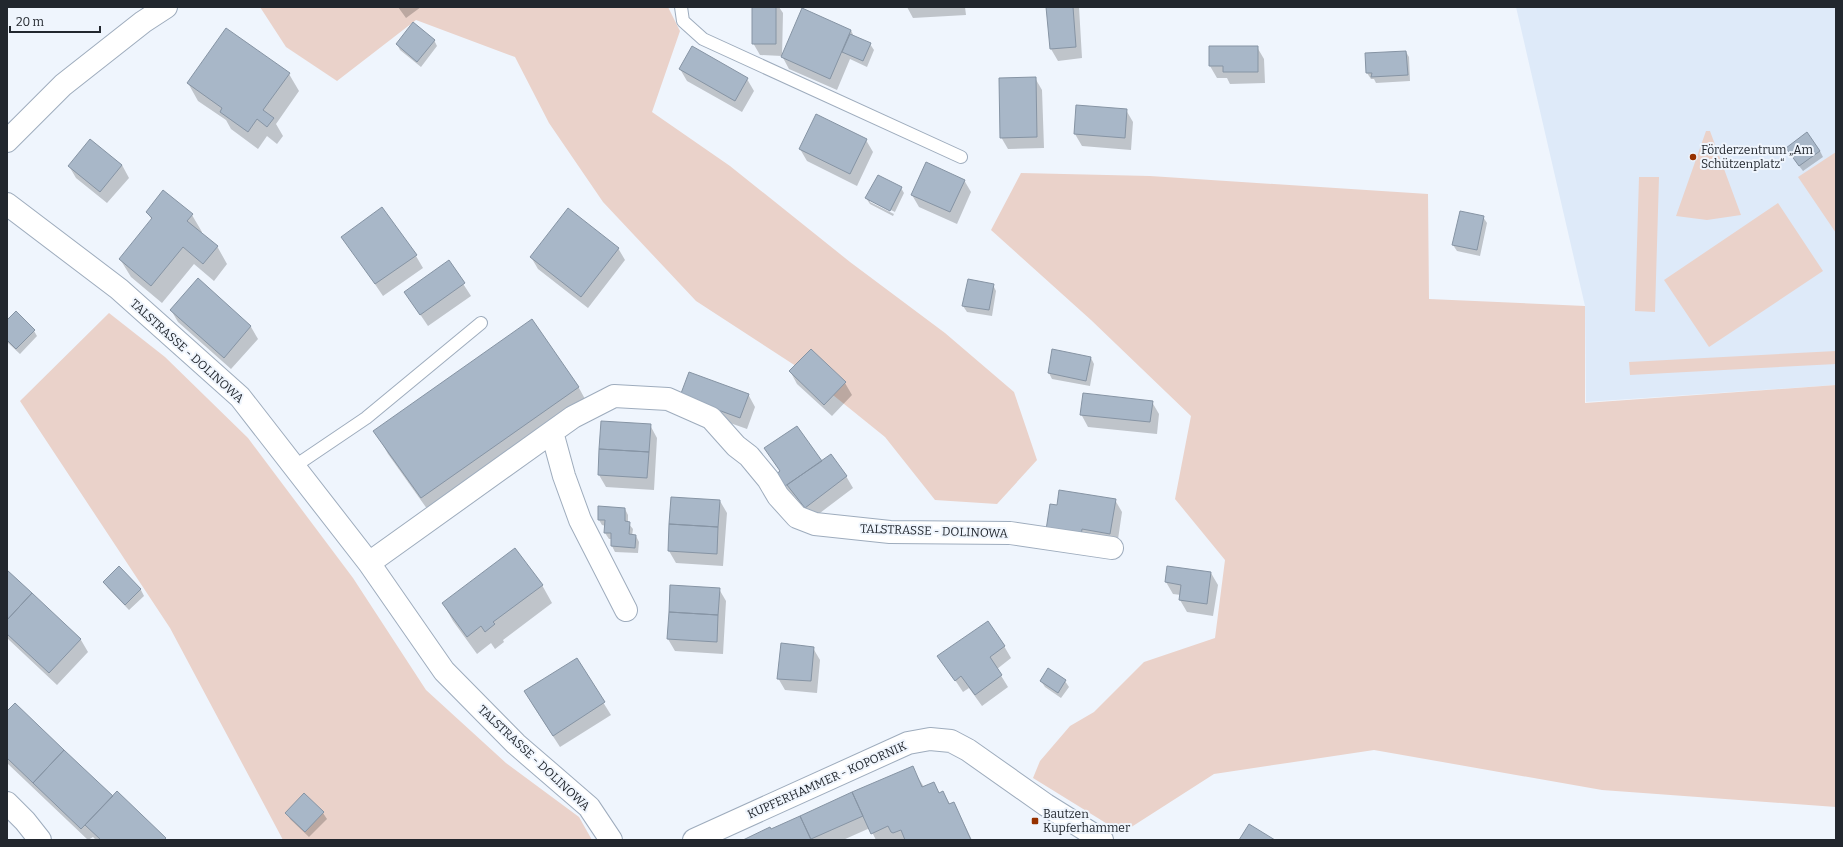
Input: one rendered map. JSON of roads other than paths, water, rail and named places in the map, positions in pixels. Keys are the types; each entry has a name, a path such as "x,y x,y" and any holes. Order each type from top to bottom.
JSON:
{"street":[{"path":"7,141 63,85 143,22 166,7"},
{"name":"TALSTRASSE - DOLINOWA","path":"7,204 119,289 240,397 369,563 444,672 516,744 590,807 611,840"},
{"name":"TALSTRASSE - DOLINOWA","path":"369,563 573,417 614,396 668,399 711,418 736,446 749,456 768,479 778,496 797,517 815,524 890,532 1010,533 1112,548"},
{"path":"552,432 564,476 580,520 626,610"},
{"name":"KUPFERHAMMER - KOPORNIK","path":"694,840 908,743 930,738 951,741 968,750 1102,840"},
{"path":"7,803 25,821 40,840"}],"lane":[{"path":"681,7 683,21 703,39 961,157"},
{"path":"295,466 366,418 482,323"}],"place":[{"name":"Förderzentrum „Am Schützenplatz“","path":"1693,157"},
{"name":"Bautzen Kupferhammer","path":"1035,821"}]}
